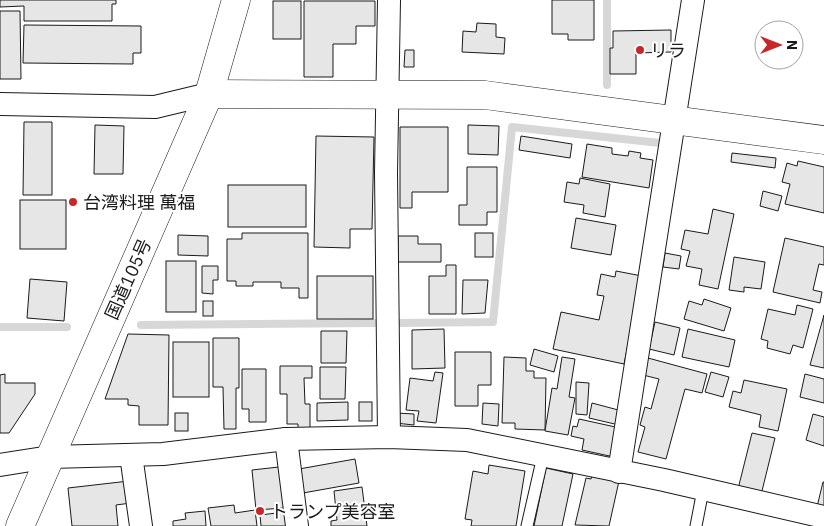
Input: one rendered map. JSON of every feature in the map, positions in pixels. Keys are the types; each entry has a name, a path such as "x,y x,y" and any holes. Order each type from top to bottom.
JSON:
{"main road":[{"name":"国道105号","path":"20,526 209,94 236,0"},
{"path":"209,94 387,93 485,95 824,140"}],"street":[{"path":"389,0 387,93 389,437"},
{"path":"619,472 693,0"},
{"path":"0,104 155,107 209,94"},
{"path":"0,465 50,457 164,454 286,439 389,437 467,440 664,480 824,517"},
{"path":"286,439 297,526"},
{"path":"131,455 141,526"}],"lane":[{"path":"527,526 543,456"},
{"path":"696,526 703,490"}],"building":[{"path":"0,0 116,0 116,4 112,4 112,21 24,21 24,6 0,7"},
{"path":"552,0 594,0 594,40 568,40 568,34 552,34"},
{"path":"273,1 301,1 301,39 273,39"},
{"path":"304,1 375,1 375,26 356,26 356,44 333,44 333,77 304,77"},
{"path":"0,11 20,11 21,79 0,79"},
{"path":"477,23 496,24 496,37 505,38 504,54 462,52 463,31 476,32"},
{"path":"24,25 141,26 141,53 133,53 133,64 23,63"},
{"name":"リラ","path":"671,30 671,52 636,53 636,74 610,74 610,48 613,48 613,31"},
{"path":"405,50 414,50 414,67 404,67"},
{"path":"24,122 52,122 52,195 23,195"},
{"path":"95,125 124,126 123,174 94,174"},
{"path":"468,125 499,126 498,155 468,154"},
{"path":"400,127 448,127 448,192 412,192 412,208 400,208"},
{"path":"316,136 374,137 372,229 350,229 350,248 314,247"},
{"path":"521,136 572,144 570,158 519,150"},
{"path":"587,144 612,148 612,154 628,156 629,151 641,153 640,158 653,160 649,188 582,177"},
{"path":"732,153 776,158 775,168 731,162"},
{"path":"798,161 824,167 824,213 785,204 790,184 782,182 787,163 797,166"},
{"path":"467,167 497,167 497,212 487,212 487,225 459,225 459,205 467,205"},
{"path":"580,178 610,184 605,217 583,213 584,205 564,202 567,182 579,184"},
{"path":"228,185 306,185 306,227 228,227"},
{"path":"763,191 782,196 778,211 760,206"},
{"path":"20,200 66,200 66,249 20,249"},
{"path":"713,209 734,214 718,289 699,285 702,269 686,266 690,251 681,249 685,230 708,234"},
{"path":"576,218 616,225 611,255 571,248"},
{"path":"242,233 308,233 308,298 299,298 299,288 281,288 281,282 253,282 253,286 236,286 236,281 227,281 227,239 242,239"},
{"path":"475,233 493,233 493,257 475,257"},
{"path":"178,235 208,236 208,256 178,255"},
{"path":"398,236 418,236 418,244 441,244 441,262 398,262"},
{"path":"785,238 824,247 824,265 819,264 813,290 822,292 820,303 773,292"},
{"path":"665,253 681,256 679,269 663,267"},
{"path":"734,257 765,262 761,289 744,287 744,292 729,290"},
{"path":"166,261 196,261 196,312 166,312"},
{"path":"446,265 456,265 456,314 429,314 429,276 446,276"},
{"path":"202,266 218,266 218,280 213,280 213,294 202,293"},
{"path":"616,271 642,276 624,364 553,349 561,312 599,320 604,296 597,295 601,274 615,277"},
{"path":"317,276 373,276 373,319 317,319"},
{"path":"30,279 67,282 64,321 27,318"},
{"path":"463,280 488,280 485,313 462,314"},
{"path":"704,299 731,308 724,331 684,319 689,301 702,305"},
{"path":"203,301 213,301 213,316 203,316"},
{"path":"797,305 813,309 803,348 793,345 790,354 767,348 768,341 761,339 768,309 795,315"},
{"path":"824,315 824,368 810,365"},
{"path":"655,322 680,328 674,355 649,349"},
{"path":"444,329 445,368 412,369 412,330"},
{"path":"688,329 735,340 729,367 682,357"},
{"path":"321,331 347,331 346,363 321,363"},
{"path":"128,334 169,335 168,425 139,425 139,406 128,405 128,399 105,399"},
{"path":"213,338 239,338 239,388 236,388 236,429 224,429 223,387 213,387"},
{"path":"173,342 209,342 209,397 173,397"},
{"path":"534,349 558,356 554,372 530,365"},
{"path":"455,352 491,352 491,385 478,385 478,406 455,406"},
{"path":"504,357 526,358 526,371 534,371 534,378 546,378 545,430 515,429 515,423 502,423"},
{"path":"562,357 575,359 569,397 575,398 568,435 545,431 552,388 557,389"},
{"path":"648,358 707,374 702,393 685,389 666,459 638,452 645,427 640,425 645,407 651,409 659,379 643,375"},
{"path":"280,366 312,366 312,378 304,378 305,404 310,404 310,428 298,428 298,424 287,424 287,394 280,394"},
{"path":"320,367 346,367 345,399 320,399"},
{"path":"242,369 266,369 266,422 249,422 249,409 242,409"},
{"path":"435,372 443,373 436,423 417,421 419,411 406,410 410,378 433,381"},
{"path":"711,372 729,377 723,397 705,392"},
{"path":"5,374 5,383 35,383 35,394 9,433 0,433 0,375"},
{"path":"805,374 824,379 824,403 800,397"},
{"path":"744,380 787,389 778,431 759,427 761,415 729,407 733,391 741,393"},
{"path":"576,382 589,383 587,415 576,414"},
{"path":"348,402 348,420 317,421 317,403"},
{"path":"359,402 372,402 372,421 359,421"},
{"path":"483,403 499,404 498,426 482,424"},
{"path":"592,403 622,411 619,425 589,418"},
{"path":"175,413 188,413 188,431 175,431"},
{"path":"396,413 414,414 414,425 395,423"},
{"path":"813,414 824,417 824,446 806,440"},
{"path":"579,419 620,428 614,457 582,450 584,439 571,436 573,426 577,427"},
{"path":"752,433 775,438 761,495 738,489"},
{"path":"355,459 359,483 303,493 299,469"},
{"path":"489,465 525,471 516,526 471,526 472,520 465,519 473,471 488,474"},
{"path":"279,467 284,508 256,510 252,470"},
{"path":"546,468 573,474 562,526 534,526"},
{"path":"592,475 619,481 609,526 575,525 586,478 591,479"},
{"path":"129,481 131,503 116,505 118,526 72,526 68,488"},
{"path":"824,482 824,512 816,511"},
{"path":"362,487 367,526 331,526 331,521 337,520 334,491"},
{"path":"234,505 235,513 255,510 257,526 211,526 208,508"},
{"path":"205,511 206,526 173,526 173,521 186,519 185,513"},
{"path":"285,512 287,526 261,526 260,515"}],"waterway":[{"path":"607,0 607,85"},
{"path":"398,323 493,322 512,127 660,143"},
{"path":"141,325 375,323"},
{"path":"0,327 67,327"}],"place":[{"name":"リラ","path":"640,50"},
{"name":"台湾料理 萬福","path":"73,202"},
{"name":"トランプ美容室","path":"260,511"}]}
